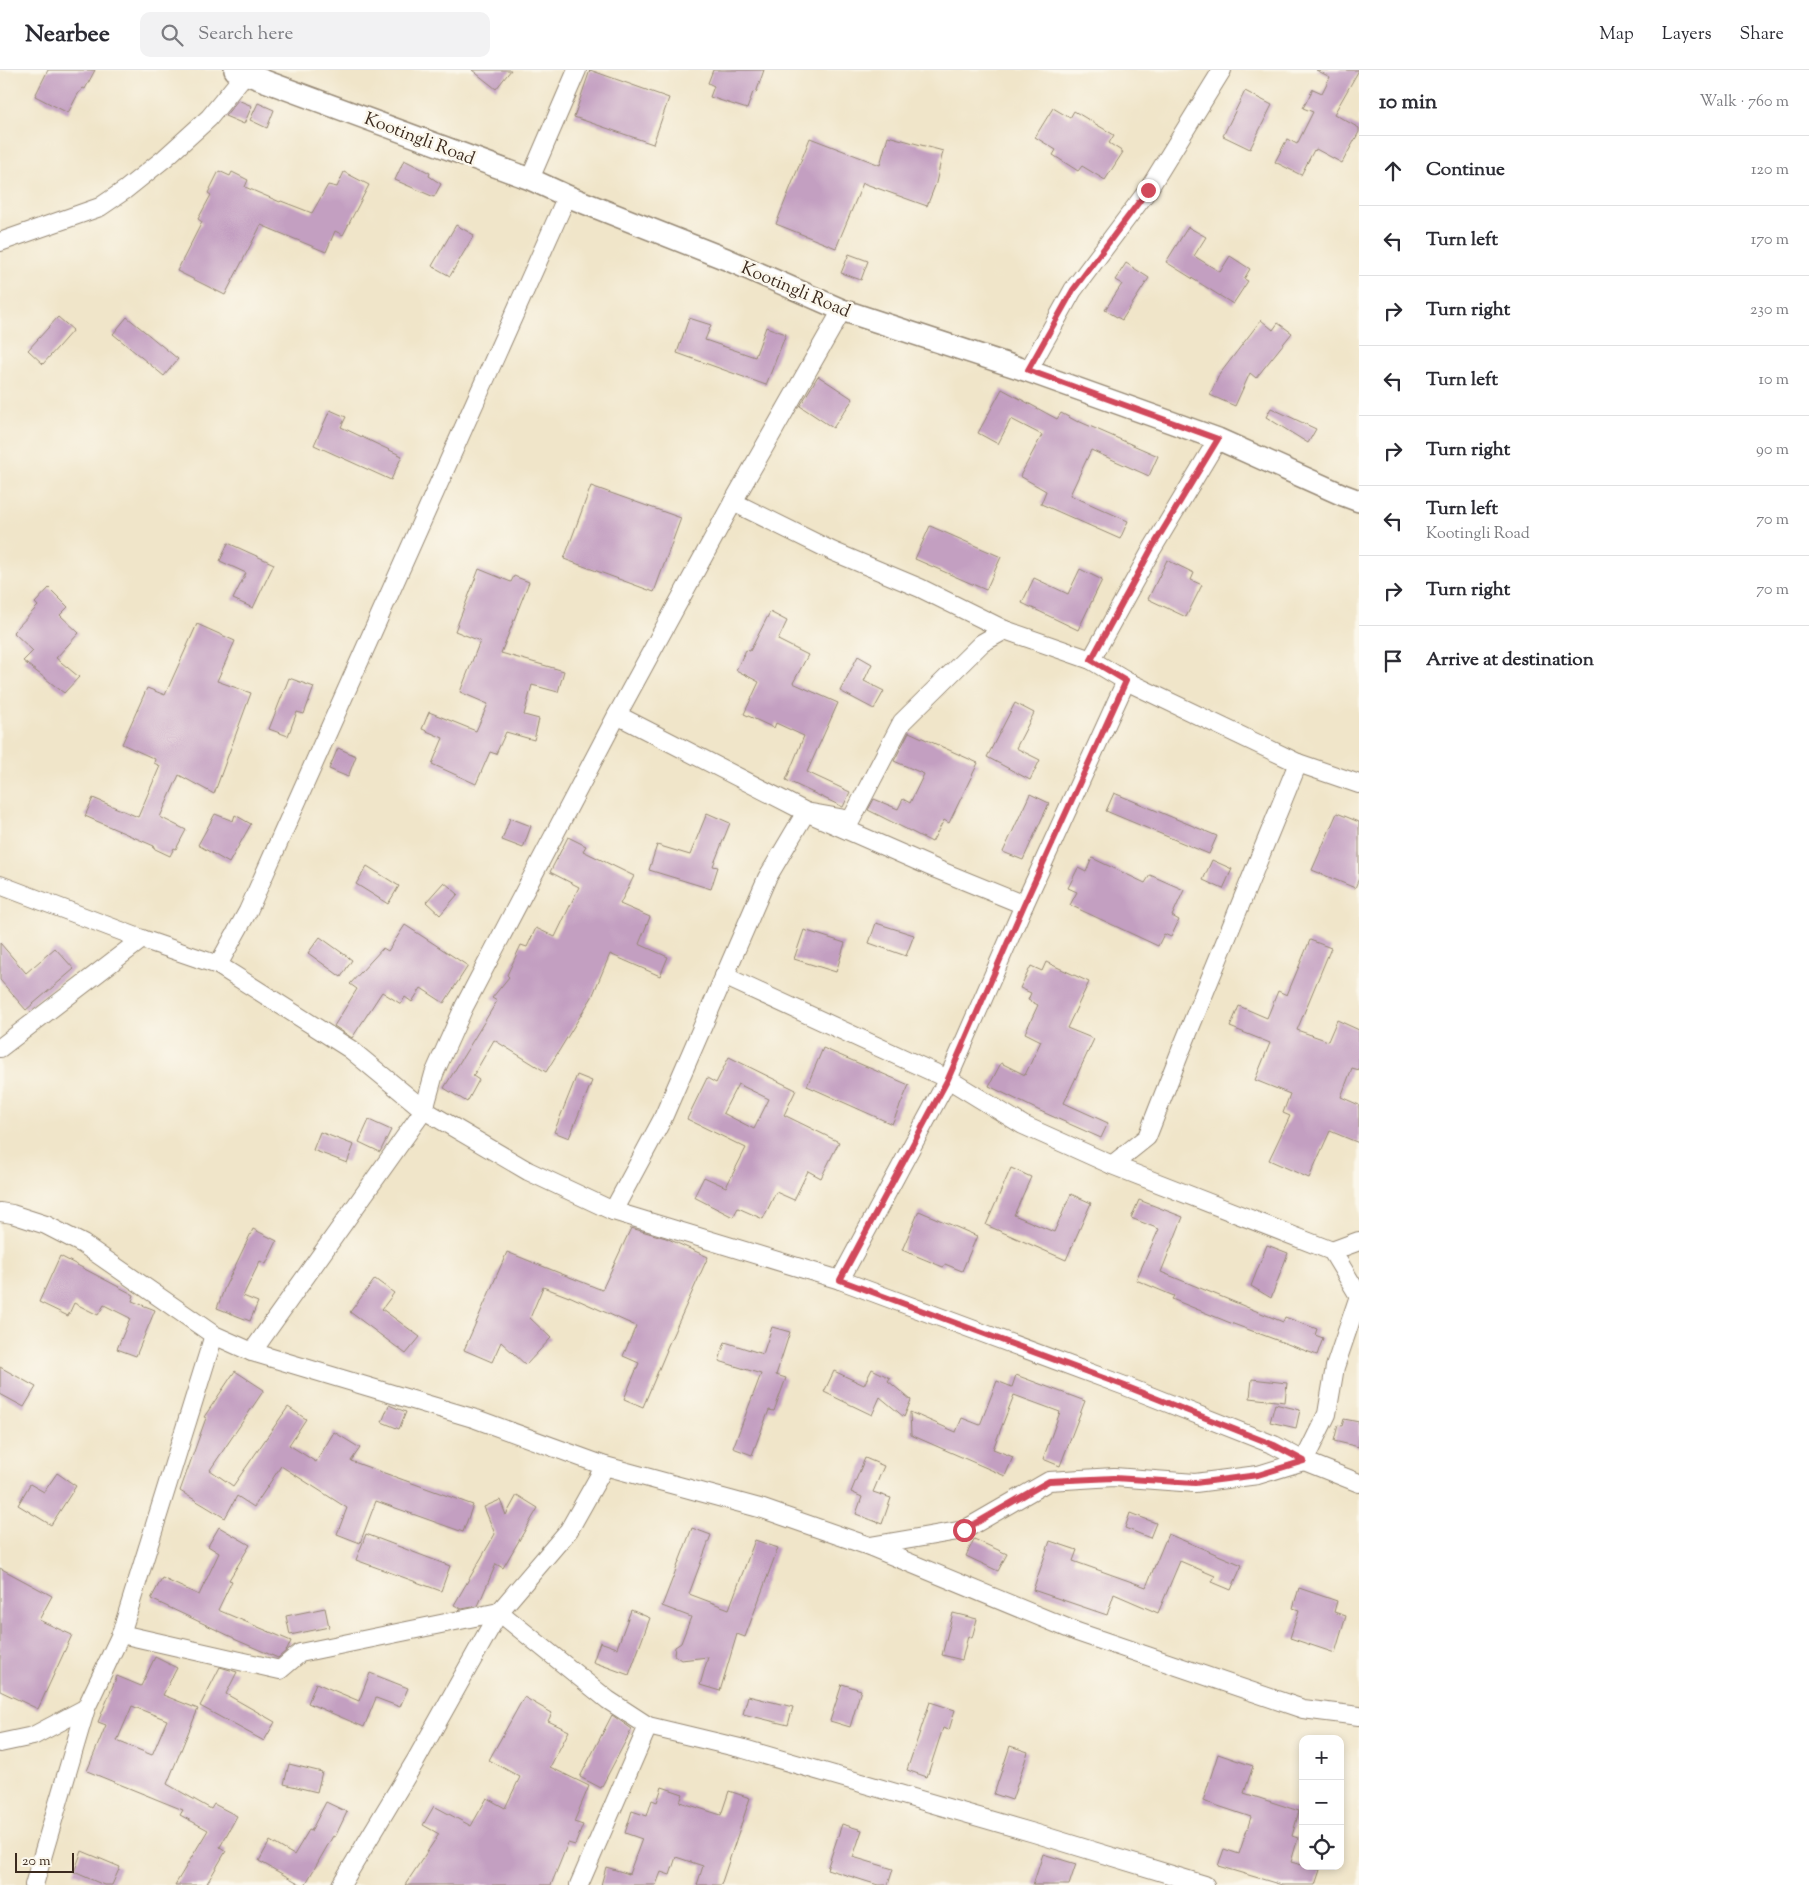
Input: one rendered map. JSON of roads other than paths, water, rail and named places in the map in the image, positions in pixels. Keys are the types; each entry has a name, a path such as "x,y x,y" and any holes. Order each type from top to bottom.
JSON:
{"street":[{"path":"530,179 577,70"},
{"path":"1028,370 1073,290 1148,190 1222,70"},
{"path":"0,242 100,206 126,190 209,118 240,72"},
{"name":"Kootingli Road","path":"240,72 530,179 566,196 726,259 842,310 1028,370 1218,439 1359,500"},
{"path":"218,965 252,902 566,196"},
{"path":"252,1352 424,1110 434,1074 464,1007 617,715 733,502 842,310"},
{"path":"1091,660 1152,548 1218,439"},
{"path":"733,502 832,551 920,588 1005,630 1091,660 1126,681 1298,763 1359,784"},
{"path":"806,812 851,820 902,722 982,644 1005,630"},
{"path":"840,1280 948,1079 1024,905 1126,681"},
{"path":"617,715 806,812 1024,905"},
{"path":"1112,1165 1147,1137 1180,1050 1298,763"},
{"path":"614,1211 662,1120 767,878 806,812"},
{"path":"0,885 142,939 218,965 350,1049 424,1110 528,1171 614,1211 840,1280 1125,1386 1274,1445 1304,1461 1359,1483"},
{"path":"0,1048 142,939"},
{"path":"724,976 948,1079 1023,1125 1112,1165 1332,1251 1359,1296 1336,1366 1327,1414 1304,1461 1258,1475 1195,1483 1114,1478 1049,1481 964,1530 869,1546"},
{"path":"0,1212 46,1225 83,1244 214,1335 252,1352 476,1419 605,1466 763,1508 869,1546 1086,1636 1303,1709 1359,1716"},
{"path":"1332,1251 1359,1241"},
{"path":"34,1885 86,1708 121,1634 214,1335"},
{"path":"340,1885 416,1760 498,1612 569,1530 605,1466"},
{"path":"121,1634 280,1670 300,1653 498,1612"},
{"path":"498,1612 608,1700 648,1726 744,1749 1205,1885"},
{"path":"0,1743 33,1736 86,1708"},
{"path":"579,1885 648,1726"}]}
